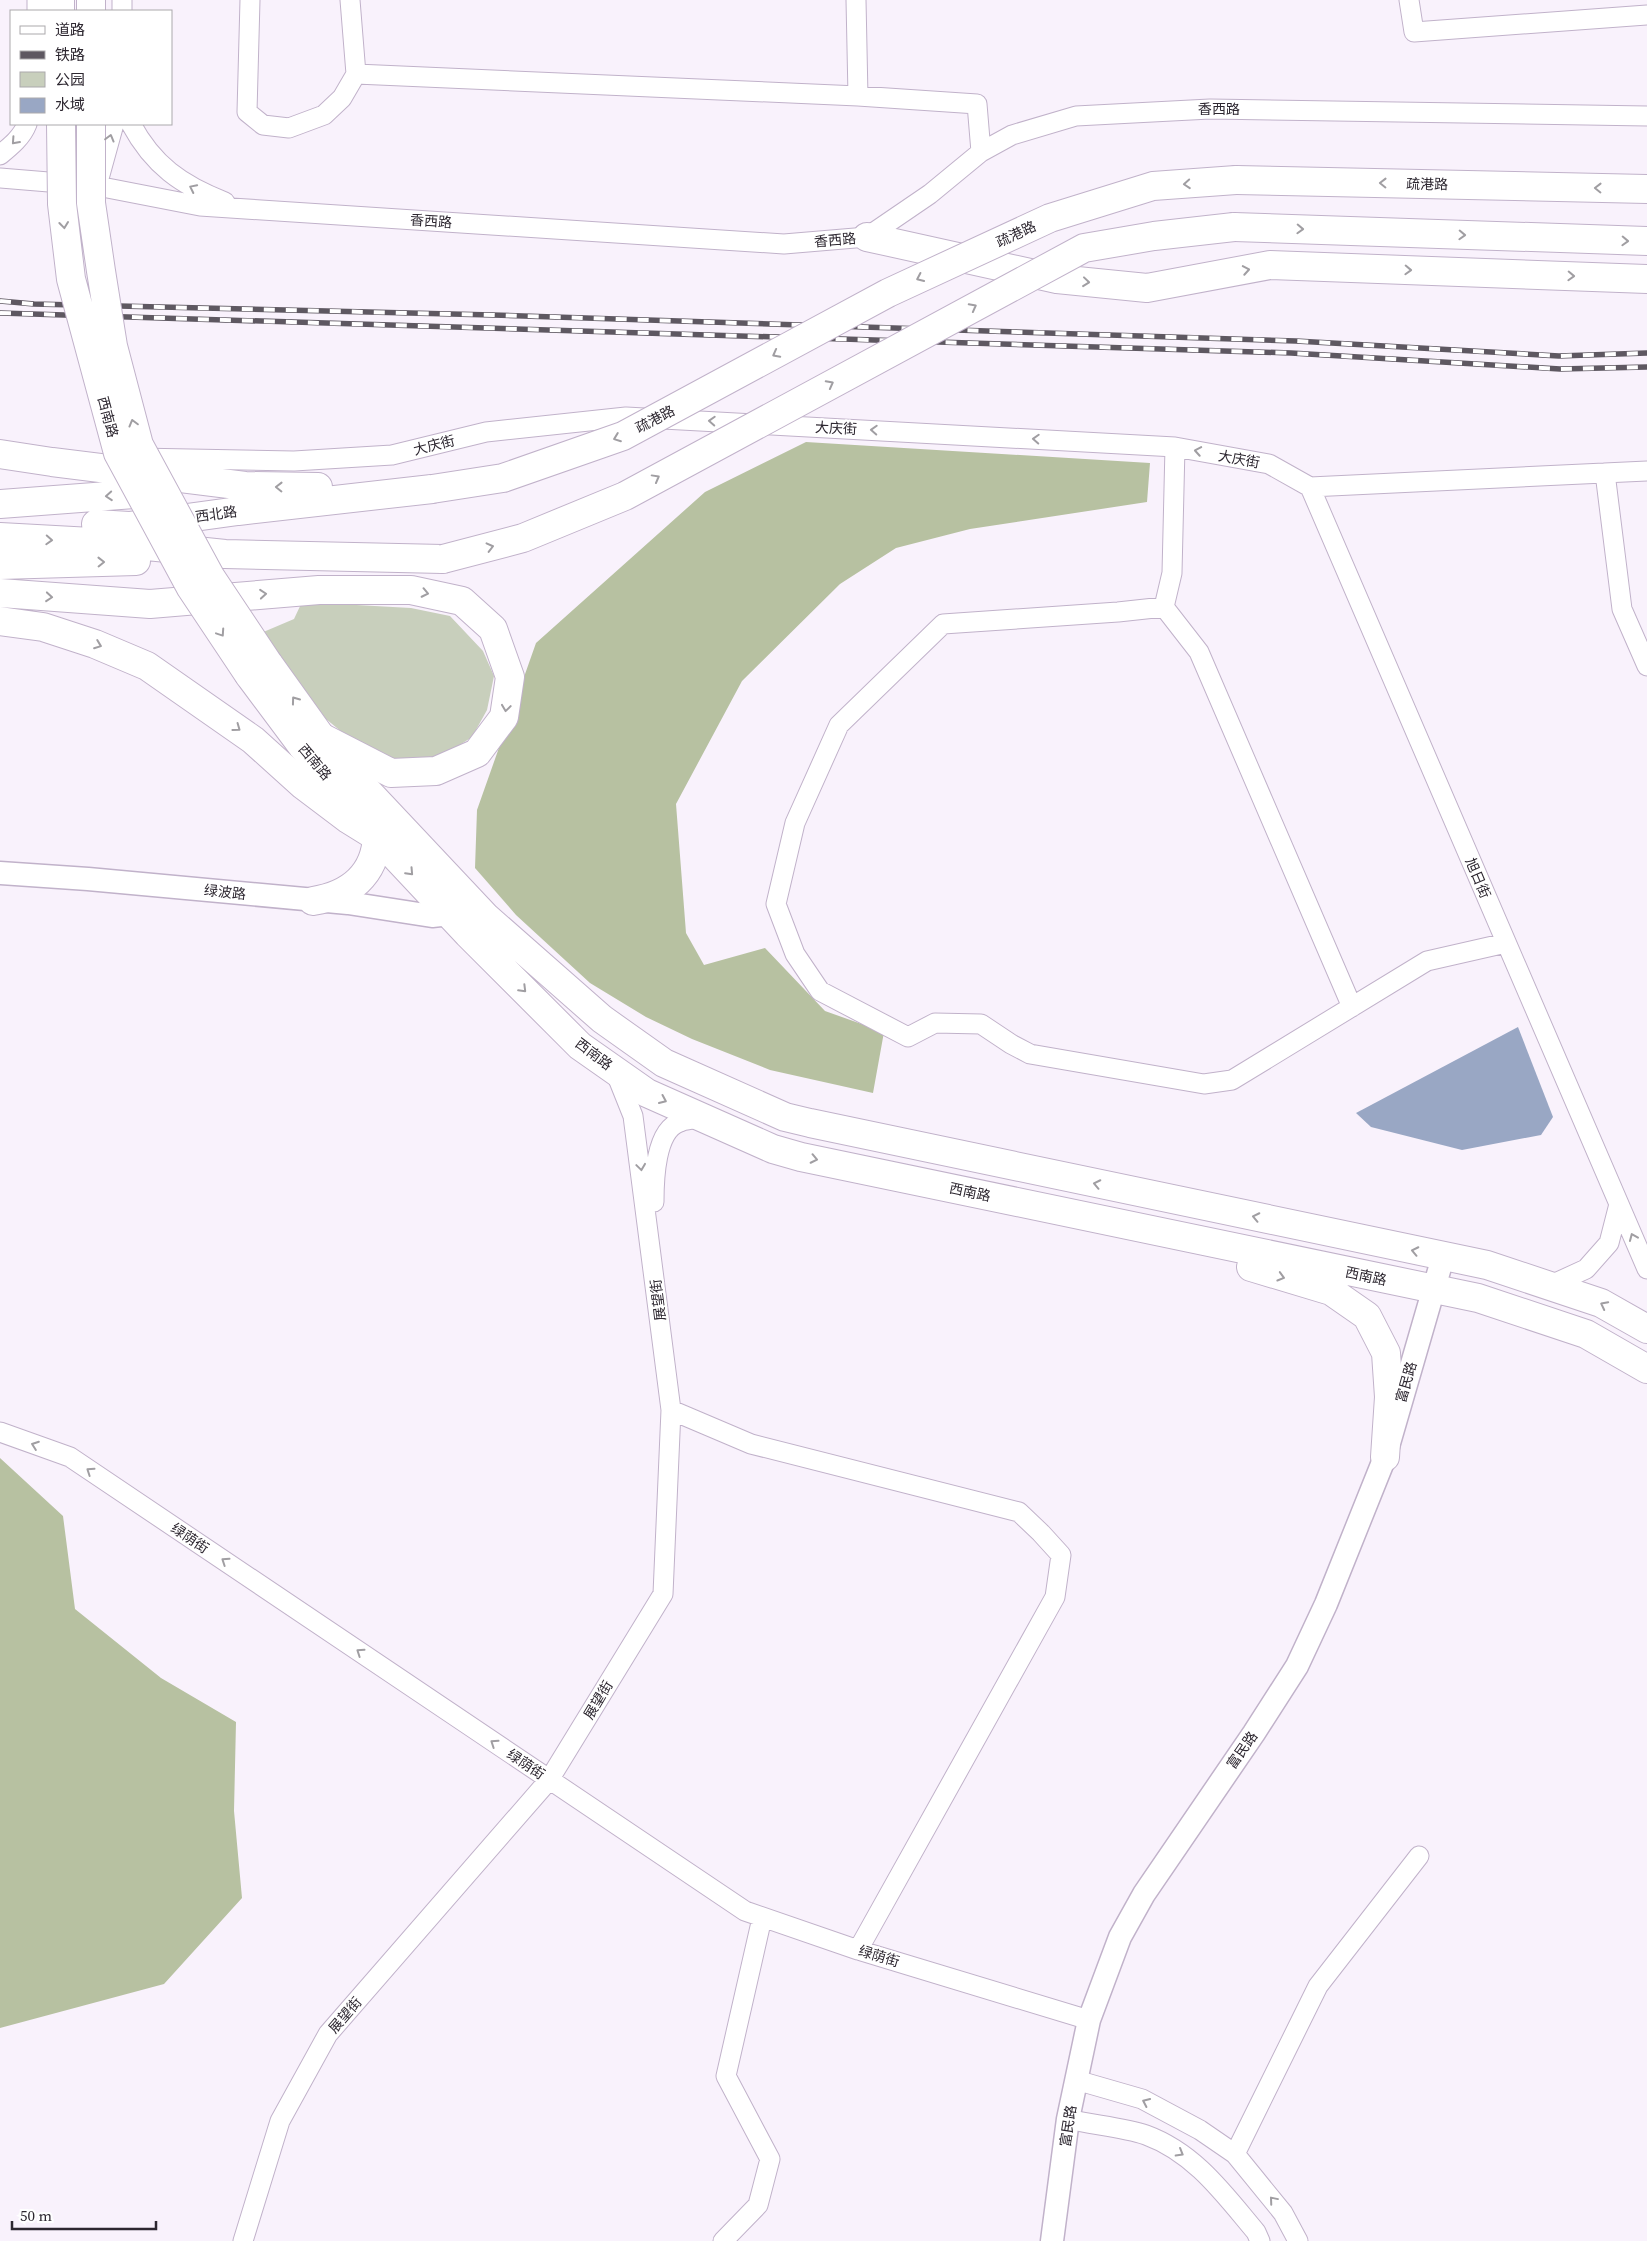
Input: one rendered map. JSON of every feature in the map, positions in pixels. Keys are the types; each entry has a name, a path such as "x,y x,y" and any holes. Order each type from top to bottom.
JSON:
{"main road":[{"name":"西南路","path":"61,125 62,204 71,279 118,454 191,588 358,782 486,917 602,1019 664,1063 785,1117 1487,1265 1552,1285 1601,1303 1647,1329"},
{"name":"西南路","path":"91,125 91,203 113,346 139,445 302,746 377,836 450,914 580,1046 647,1093 773,1149 802,1157 1478,1298 1586,1334 1647,1369"},
{"name":"疏港路","path":"432,489 503,478 623,436 888,293 1050,218 1153,186 1236,180 1647,189"},
{"path":"0,565 238,560 358,566 443,559 523,538 625,496 1084,248 1154,236 1234,227 1647,241"},
{"path":"867,237 1057,279 1147,288 1270,266 1647,279"},
{"path":"10,455 245,486"},
{"path":"0,504 245,486 432,489"},
{"name":"西北路","path":"0,519 129,526 238,511 432,489"},
{"path":"0,537 128,544 226,554 443,559"},
{"path":"0,593 150,604 319,590 411,590 462,600 493,629 510,677 504,717 476,753 436,771 391,773 321,737"},
{"path":"0,621 43,627 95,644 147,666 253,740 302,785 348,819 377,836 372,862 355,884 330,898 314,901"},
{"path":"1188,1238 1258,1270 1331,1291 1367,1316 1386,1353 1389,1397 1385,1457"}],"street":[{"path":"250,0 247,112 263,125 289,128 324,115 342,98 356,74 350,0"},
{"path":"856,0 858,96"},
{"path":"1409,0 1414,32 1647,15"},
{"path":"356,74 858,96 977,104 981,152"},
{"name":"香西路","path":"0,178 97,186 200,206 784,244 867,237 930,194 981,152 1012,135 1076,116 1200,109 1647,116"},
{"path":"0,155 11,146 24,131 27,125"},
{"path":"58,125 97,186"},
{"path":"97,186 114,125"},
{"path":"132,125 142,144 162,167 184,184 237,208"},
{"name":"大庆街","path":"10,455 294,461 392,455 486,432 626,417 1175,447 1269,464 1310,488"},
{"path":"1164,607 1172,573 1175,447"},
{"path":"1310,488 1647,471"},
{"path":"1605,473 1622,609 1647,666"},
{"name":"旭日街","path":"1310,488 1647,1269"},
{"path":"1164,607 943,624 839,725 795,823 776,904 795,954 820,991 908,1037 935,1023 982,1024 1030,1054 1204,1084 1232,1080 1427,961 1506,943"},
{"path":"1164,607 1199,652 1352,1007"},
{"name":"绿波路","path":"0,873 88,879 348,903 432,916 450,914"},
{"name":"展望街","path":"243,2241 280,2121 328,2034 549,1780 662,1594 671,1410 633,1116 614,1070"},
{"path":"652,1254 654,1184 658,1153 666,1133 678,1122 703,1118"},
{"path":"1552,1285 1586,1270 1609,1243 1619,1204"},
{"name":"富民路","path":"1052,2241 1068,2120 1089,2020 1120,1937 1144,1894 1254,1733 1297,1666 1326,1604 1385,1457 1443,1256"},
{"path":"671,1410 752,1444 1019,1512 1061,1555 1055,1597 858,1950"},
{"name":"绿荫街","path":"0,1432 70,1457 745,1912 858,1950 1089,2020"},
{"path":"1235,2154 1318,1986 1419,1856"},
{"path":"724,2241 758,2205 770,2159 726,2076 762,1918"},
{"path":"1076,2080 1142,2099 1200,2130 1235,2154 1284,2213 1298,2241"},
{"path":"1068,2120 1146,2136 1185,2155 1208,2175 1256,2232 1260,2241"}],"green space":[{"path":"806,442 1150,463 1147,502 970,529 896,548 840,584 742,681 676,804 686,933 704,965 765,948 825,1011 884,1032 873,1093 770,1070 692,1039 646,1017 590,983 516,915 475,868 477,810 536,643 705,492"},
{"path":"302,602 411,608 450,616 483,651 494,676 487,710 472,737 443,756 404,761 371,756 326,719 261,633 294,619"},
{"path":"0,1458 63,1516 75,1609 161,1678 236,1722 234,1811 242,1898 164,1984 0,2028"}],"water":[{"path":"1518,1027 1553,1117 1541,1135 1462,1150 1371,1127 1356,1113"}],"railway":[{"path":"0,301 34,304 493,315 1296,341 1559,356 1647,353"},
{"path":"0,313 1291,353 1560,369 1647,367"}]}
